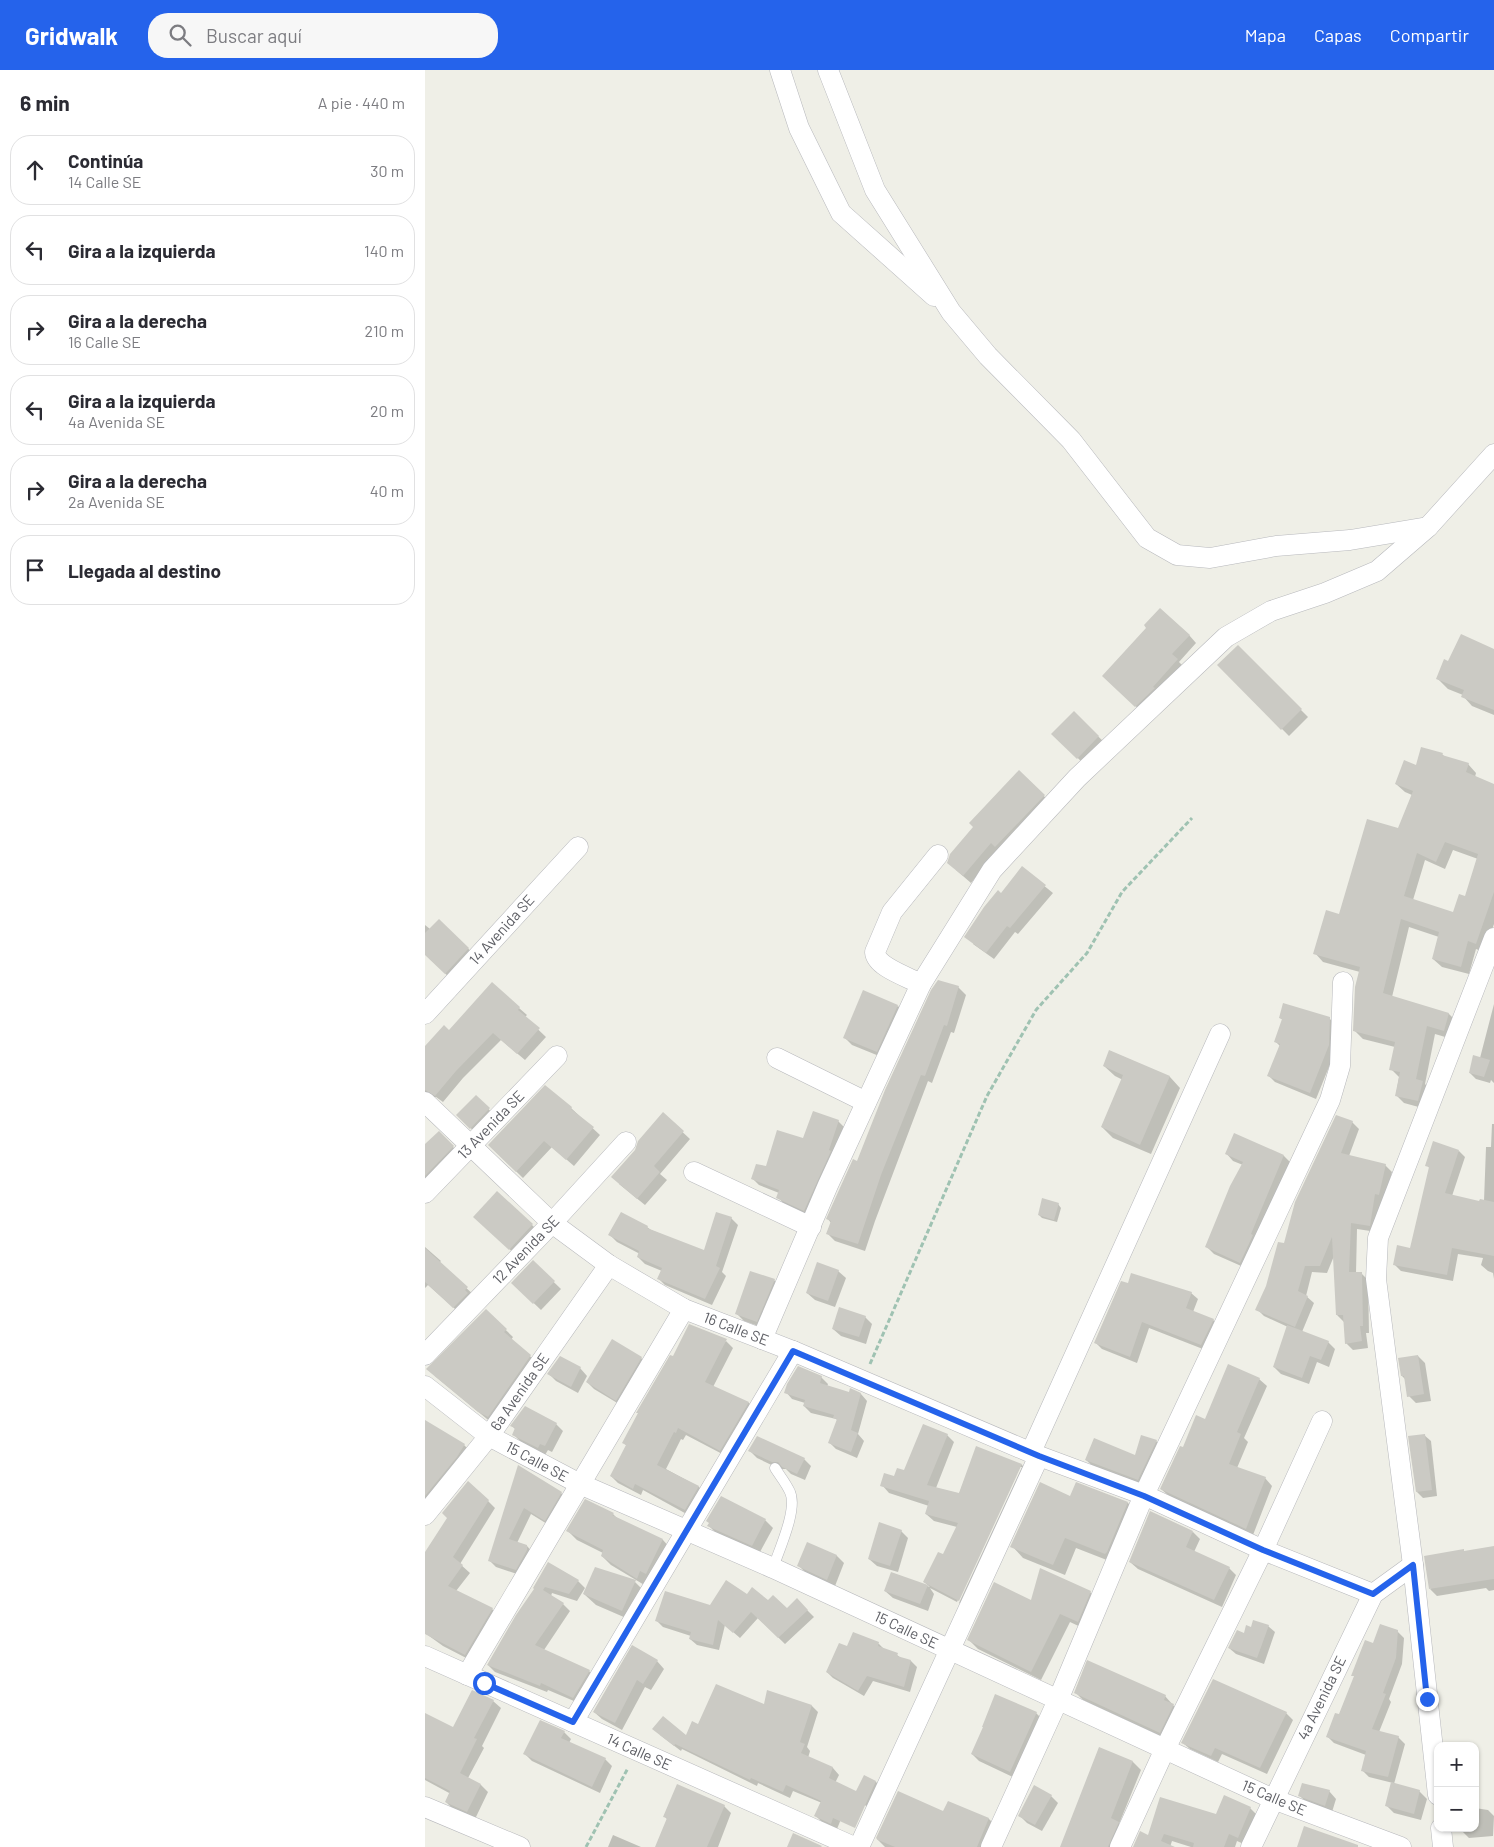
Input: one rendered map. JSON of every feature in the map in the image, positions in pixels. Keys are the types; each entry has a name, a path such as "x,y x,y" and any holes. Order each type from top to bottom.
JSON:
{"street":[{"path":"780,70 799,128 841,213 951,312"},
{"path":"828,70 875,190 951,312 987,356 1071,440 1147,538 1177,555 1210,558 1276,546 1350,540 1428,528"},
{"path":"762,1339 866,1102 921,984 992,870 1077,778 1225,637 1271,611 1325,593 1377,570 1428,528 1494,454"},
{"name":"14 Avenida SE","path":"425,1014 578,847"},
{"path":"921,984 880,964 875,957 875,952 892,912 938,855"},
{"path":"1437,1787 1413,1565 1376,1280 1378,1238 1494,938"},
{"path":"991,1847 1058,1700 1144,1496 1330,1100 1340,1066 1343,982"},
{"path":"849,1846 950,1650 1221,1034"},
{"name":"13 Avenida SE","path":"425,1193 557,1056"},
{"path":"777,1058 866,1102"},
{"name":"16 Calle SE","path":"425,1102 552,1223 609,1265 683,1309 793,1351 1035,1454 1144,1496 1263,1550 1373,1594"},
{"name":"12 Avenida SE","path":"425,1355 552,1223 626,1142"},
{"path":"694,1172 811,1227"},
{"name":"6a Avenida SE","path":"425,1515 489,1436 609,1265"},
{"path":"467,1675 683,1309"},
{"path":"573,1722 793,1351"},
{"name":"15 Calle SE","path":"425,1386 489,1436 580,1484 773,1568 1360,1840 1401,1847"},
{"path":"1120,1847 1165,1749 1263,1550 1322,1421"},
{"name":"4a Avenida SE","path":"1251,1847 1373,1594 1413,1565"},
{"name":"14 Calle SE","path":"425,1656 849,1846"},
{"path":"425,1807 520,1847"},
{"path":"1441,1832 1443,1847"}],"lane":[{"path":"773,1568 791,1513 792,1500 790,1492 775,1468"}],"path":[{"path":"863,1381 987,1096 1036,1010 1087,953 1122,892 1192,818"},
{"path":"586,1847 637,1751"}],"building":[{"path":"1160,608 1190,635 1172,654 1178,659 1153,687 1155,688 1135,707 1102,676 1146,628 1144,625"},
{"path":"1461,634 1494,649 1494,710 1461,697 1464,690 1436,679 1444,659 1448,661"},
{"path":"1238,645 1302,709 1281,730 1217,665"},
{"path":"1074,711 1099,736 1077,759 1051,734"},
{"path":"1421,747 1469,763 1466,772 1494,784 1494,892 1476,944 1468,941 1461,967 1432,959 1439,932 1401,919 1383,993 1449,1013 1444,1031 1427,1026 1416,1079 1423,1081 1418,1101 1395,1096 1400,1072 1389,1070 1395,1042 1353,1031 1355,987 1360,967 1313,954 1326,910 1339,914 1367,819 1398,828 1413,791 1395,784 1404,760 1416,765","holes":["1445,842 1478,854 1465,896 1459,894 1453,912 1404,896 1417,853 1436,862"]},
{"path":"1019,770 1045,795 995,847 991,843 963,876 947,863 950,854 973,827 969,823"},
{"path":"1022,866 1046,885 1010,928 1007,926 986,953 964,937 984,907 998,890 1001,893"},
{"path":"439,919 469,948 445,974 425,955 425,933"},
{"path":"938,980 959,986 947,1026 944,1025 925,1076 921,1075 881,1175 858,1244 826,1234 831,1221 826,1219 853,1159 857,1161 885,1090 931,990"},
{"path":"492,982 520,1007 518,1010 540,1028 517,1054 493,1033 435,1096 425,1090 425,1046 444,1025 449,1030"},
{"path":"863,990 898,1005 877,1052 843,1038"},
{"path":"1283,1003 1330,1017 1329,1045 1310,1093 1267,1076 1280,1044 1274,1042 1282,1019 1279,1018"},
{"path":"1109,1050 1170,1076 1140,1145 1101,1127 1123,1075 1103,1066"},
{"path":"1473,1055 1490,1060 1484,1077 1469,1073"},
{"path":"545,1085 594,1127 566,1160 544,1141 516,1172 488,1145"},
{"path":"476,1095 490,1108 470,1129 456,1115"},
{"path":"813,1111 839,1120 829,1150 831,1151 804,1211 776,1198 779,1190 751,1179 756,1164 766,1166 777,1130 803,1138"},
{"path":"663,1112 684,1131 654,1166 660,1172 637,1199 611,1177 635,1150 638,1141"},
{"path":"1336,1115 1353,1121 1341,1153 1386,1164 1379,1195 1375,1194 1370,1226 1351,1223 1349,1272 1362,1272 1363,1326 1360,1326 1362,1341 1345,1344 1343,1315 1336,1315 1332,1237 1320,1266 1305,1266 1298,1291 1308,1296 1295,1327 1255,1310 1266,1286 1278,1242 1284,1243 1295,1202"},
{"path":"439,1131 454,1146 425,1176 425,1144"},
{"path":"1234,1133 1284,1155 1240,1263 1205,1247 1230,1186 1243,1162 1225,1154"},
{"path":"1433,1141 1459,1150 1445,1193 1479,1201 1480,1199 1494,1202 1494,1256 1452,1248 1447,1275 1393,1265 1397,1245 1410,1248 1429,1167 1425,1166"},
{"path":"497,1191 533,1224 509,1250 473,1217"},
{"path":"1042,1198 1059,1203 1054,1220 1038,1215"},
{"path":"621,1212 648,1226 647,1228 704,1250 716,1212 732,1217 716,1266 720,1268 705,1299 657,1279 662,1268 637,1257 639,1251 608,1235"},
{"path":"425,1248 468,1287 465,1290 468,1293 453,1308 425,1282"},
{"path":"533,1260 555,1281 533,1304 511,1283"},
{"path":"817,1262 839,1270 828,1301 806,1293"},
{"path":"750,1271 775,1279 757,1322 735,1314"},
{"path":"1131,1273 1192,1292 1186,1308 1214,1319 1201,1345 1142,1322 1130,1357 1094,1343 1121,1281 1128,1283"},
{"path":"839,1307 866,1316 859,1337 832,1329"},
{"path":"486,1309 507,1329 504,1332 531,1355 488,1417 478,1412 426,1369"},
{"path":"689,1324 727,1339 705,1382 749,1402 720,1451 678,1428 676,1433 674,1432 657,1465 699,1486 685,1510 635,1484 633,1489 610,1476 626,1445 622,1443 638,1413 636,1413 670,1355 673,1356"},
{"path":"1287,1325 1329,1341 1321,1360 1310,1356 1302,1378 1273,1367"},
{"path":"612,1339 642,1357 616,1401 586,1382"},
{"path":"1418,1355 1424,1394 1407,1397 1404,1376 1401,1376 1398,1358"},
{"path":"560,1356 581,1367 571,1387 547,1374"},
{"path":"1228,1364 1260,1378 1237,1432 1241,1434 1229,1464 1266,1477 1246,1529 1160,1489 1180,1446 1183,1447 1196,1415 1205,1419"},
{"path":"798,1366 822,1376 820,1383 849,1392 850,1388 861,1393 851,1430 858,1433 851,1452 828,1443 837,1419 833,1418 834,1415 803,1406 805,1400 784,1393"},
{"path":"525,1406 557,1423 545,1446 540,1444 538,1448 512,1435 515,1428 510,1426"},
{"path":"425,1420 465,1444 457,1457 425,1496"},
{"path":"923,1424 948,1434 927,1485 959,1493 976,1446 1022,1464 959,1601 923,1582 938,1552 943,1554 958,1523 925,1514 929,1501 880,1486 884,1473 894,1476 897,1468 904,1470"},
{"path":"1425,1434 1432,1490 1416,1492 1408,1436"},
{"path":"1141,1435 1157,1440 1138,1480 1085,1460 1094,1438 1135,1455"},
{"path":"757,1436 805,1458 797,1474 782,1467 778,1462 772,1462 748,1451"},
{"path":"518,1465 562,1492 545,1521 524,1508 509,1539 527,1545 527,1550 516,1570 488,1561"},
{"path":"468,1481 489,1500 453,1557 463,1565 448,1586 493,1608 465,1655 425,1634 425,1552 447,1518 442,1513"},
{"path":"1040,1482 1070,1496 1076,1482 1128,1502 1105,1554 1065,1538 1053,1565 1010,1547"},
{"path":"721,1496 766,1519 752,1546 707,1526 709,1523 706,1521"},
{"path":"585,1499 614,1513 612,1515 663,1539 646,1574 640,1571 637,1579 601,1556 603,1550 566,1531"},
{"path":"1150,1511 1193,1531 1186,1547 1230,1567 1214,1600 1129,1562"},
{"path":"879,1522 902,1530 890,1566 868,1559"},
{"path":"807,1542 837,1555 827,1580 797,1566"},
{"path":"1494,1546 1494,1579 1429,1589 1424,1556"},
{"path":"548,1562 579,1580 569,1594 545,1587 543,1590 564,1603 535,1645 590,1670 573,1698 541,1683 540,1686 487,1665 516,1615 534,1589"},
{"path":"595,1567 636,1580 622,1611 583,1594"},
{"path":"1040,1568 1091,1591 1078,1622 1060,1614 1031,1672 967,1640 994,1582 1031,1600"},
{"path":"891,1572 928,1585 920,1604 884,1591"},
{"path":"726,1580 747,1594 752,1587 768,1600 773,1595 787,1608 797,1598 808,1610 778,1638 751,1612 733,1633 718,1620 713,1645 689,1639 691,1632 655,1621 665,1591 710,1605"},
{"path":"1253,1620 1269,1625 1257,1658 1228,1648 1237,1630 1244,1633 1246,1625 1251,1627"},
{"path":"1380,1624 1398,1630 1396,1658 1383,1693 1386,1694 1372,1729 1399,1736 1388,1777 1361,1771 1366,1751 1326,1737 1335,1713 1339,1714 1354,1676 1351,1676 1365,1640 1373,1643"},
{"path":"853,1632 879,1642 878,1646 898,1653 897,1656 911,1660 904,1687 867,1676 858,1691 826,1672 839,1643 847,1646"},
{"path":"632,1645 658,1660 643,1684 637,1680 615,1723 593,1712"},
{"path":"1087,1660 1166,1695 1164,1700 1174,1704 1160,1733 1074,1693"},
{"path":"1213,1679 1287,1712 1260,1768 1215,1748 1211,1756 1181,1743"},
{"path":"716,1684 764,1704 767,1690 812,1705 800,1742 805,1744 801,1753 833,1767 829,1778 856,1791 864,1775 876,1781 855,1828 833,1818 831,1824 814,1816 821,1801 786,1785 783,1792 751,1778 750,1780 675,1744 674,1746 652,1729 663,1716 686,1735 692,1721 698,1724"},
{"path":"472,1690 494,1700 474,1738 477,1739 460,1773 481,1784 467,1812 445,1802 450,1791 425,1778 425,1713 453,1727"},
{"path":"995,1694 1037,1712 1010,1772 971,1754"},
{"path":"540,1720 565,1731 561,1738 606,1758 592,1787 523,1754"},
{"path":"1099,1747 1133,1761 1111,1818 1119,1822 1108,1847 1060,1847"},
{"path":"1391,1782 1420,1790 1414,1814 1385,1806"},
{"path":"1302,1783 1330,1790 1325,1806 1298,1796"},
{"path":"677,1784 725,1805 707,1847 655,1847 667,1818 663,1817"},
{"path":"1034,1785 1052,1795 1035,1825 1018,1816"},
{"path":"898,1791 943,1811 948,1801 989,1818 977,1847 895,1847 878,1840 876,1838"},
{"path":"1224,1795 1251,1807 1238,1838 1229,1834 1224,1847 1193,1847 1194,1843 1164,1834 1161,1841 1175,1847 1133,1847 1140,1831 1148,1835 1160,1797 1216,1814"},
{"path":"1304,1826 1358,1845 1358,1847 1297,1847"},
{"path":"793,1833 822,1846 787,1847"}],"route":[{"path":"484,1683 573,1722 793,1351 1039,1456 1144,1496 1263,1550 1373,1594 1413,1565 1427,1699"}]}
